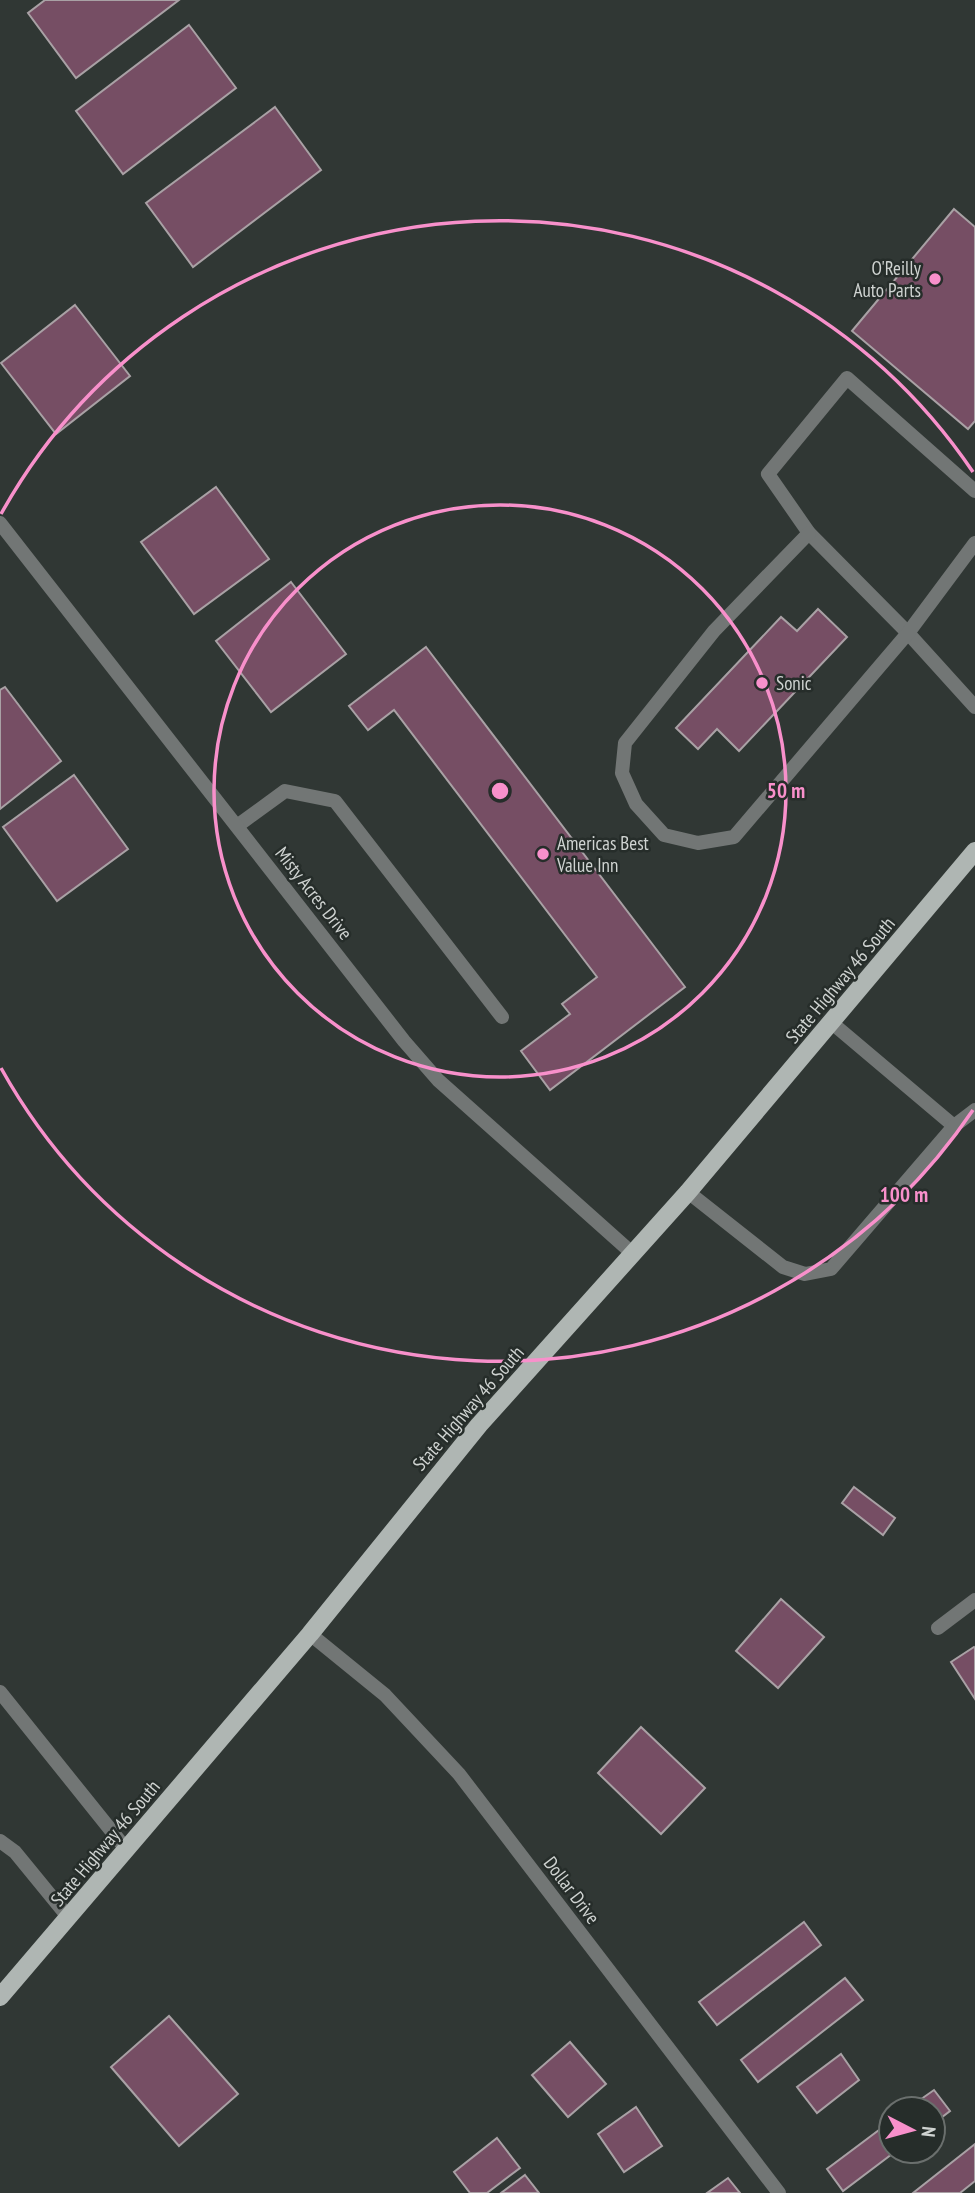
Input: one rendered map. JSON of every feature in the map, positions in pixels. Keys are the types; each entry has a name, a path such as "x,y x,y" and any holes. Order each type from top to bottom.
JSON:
{"main road":[{"name":"State Highway 46 South","path":"0,1997 310,1634 479,1424 688,1192 975,851"}],"street":[{"path":"975,491 847,378 768,474 809,533 908,633 975,707"},
{"name":"Misty Acres Drive","path":"0,523 439,1080 632,1253"},
{"path":"809,533 714,631 625,743 622,773 636,804 664,835 698,842 734,837 908,633 975,543"},
{"path":"237,826 285,791 335,800 502,1017"},
{"path":"832,1024 954,1126"},
{"path":"688,1192 783,1267 805,1274 831,1269 954,1126 975,1110"},
{"path":"938,1628 975,1600"},
{"name":"Dollar Drive","path":"310,1634 385,1695 458,1774 779,2193"},
{"path":"0,1692 126,1849"},
{"path":"0,1841 15,1852 69,1918"}],"building":[{"path":"45,0 179,0 76,78 28,13"},
{"path":"189,25 236,88 123,174 76,111"},
{"path":"275,107 321,170 193,267 146,203"},
{"name":"O'Reilly Auto Parts","path":"954,209 975,227 975,421 968,429 852,331"},
{"path":"75,305 130,376 56,434 1,363"},
{"path":"216,487 269,559 194,614 141,542"},
{"path":"291,582 346,654 271,712 216,641"},
{"name":"Sonic","path":"818,609 847,637 739,751 717,729 698,749 676,728 781,617 797,631"},
{"name":"Americas Best Value Inn","path":"426,647 685,987 550,1090 521,1051 570,1014 562,1004 597,977 394,710 368,730 349,706"},
{"path":"5,687 61,761 0,809 0,690"},
{"path":"74,775 128,849 57,901 3,827"},
{"path":"854,1487 895,1518 883,1535 842,1503"},
{"path":"781,1599 824,1637 778,1688 736,1651"},
{"path":"975,1648 975,1699 951,1662"},
{"path":"641,1727 705,1788 661,1834 598,1773"},
{"path":"804,1922 821,1945 717,2025 699,2002"},
{"path":"845,1978 863,2000 758,2082 741,2060"},
{"path":"169,2016 238,2094 179,2146 111,2067"},
{"path":"570,2042 606,2084 568,2117 532,2075"},
{"path":"841,2054 859,2080 817,2113 797,2087"},
{"path":"636,2107 662,2146 624,2172 598,2134"},
{"path":"877,2132 877,2165 843,2191 827,2169"},
{"path":"497,2138 520,2168 487,2193 470,2193 454,2172"},
{"path":"975,2144 975,2181 960,2193 913,2193"},
{"path":"525,2175 539,2193 501,2193"},
{"path":"728,2178 740,2193 707,2193"}],"place":[{"name":"O'Reilly Auto Parts","path":"935,279"},
{"name":"Sonic","path":"762,683"},
{"name":"Americas Best Value Inn","path":"543,854"}]}
